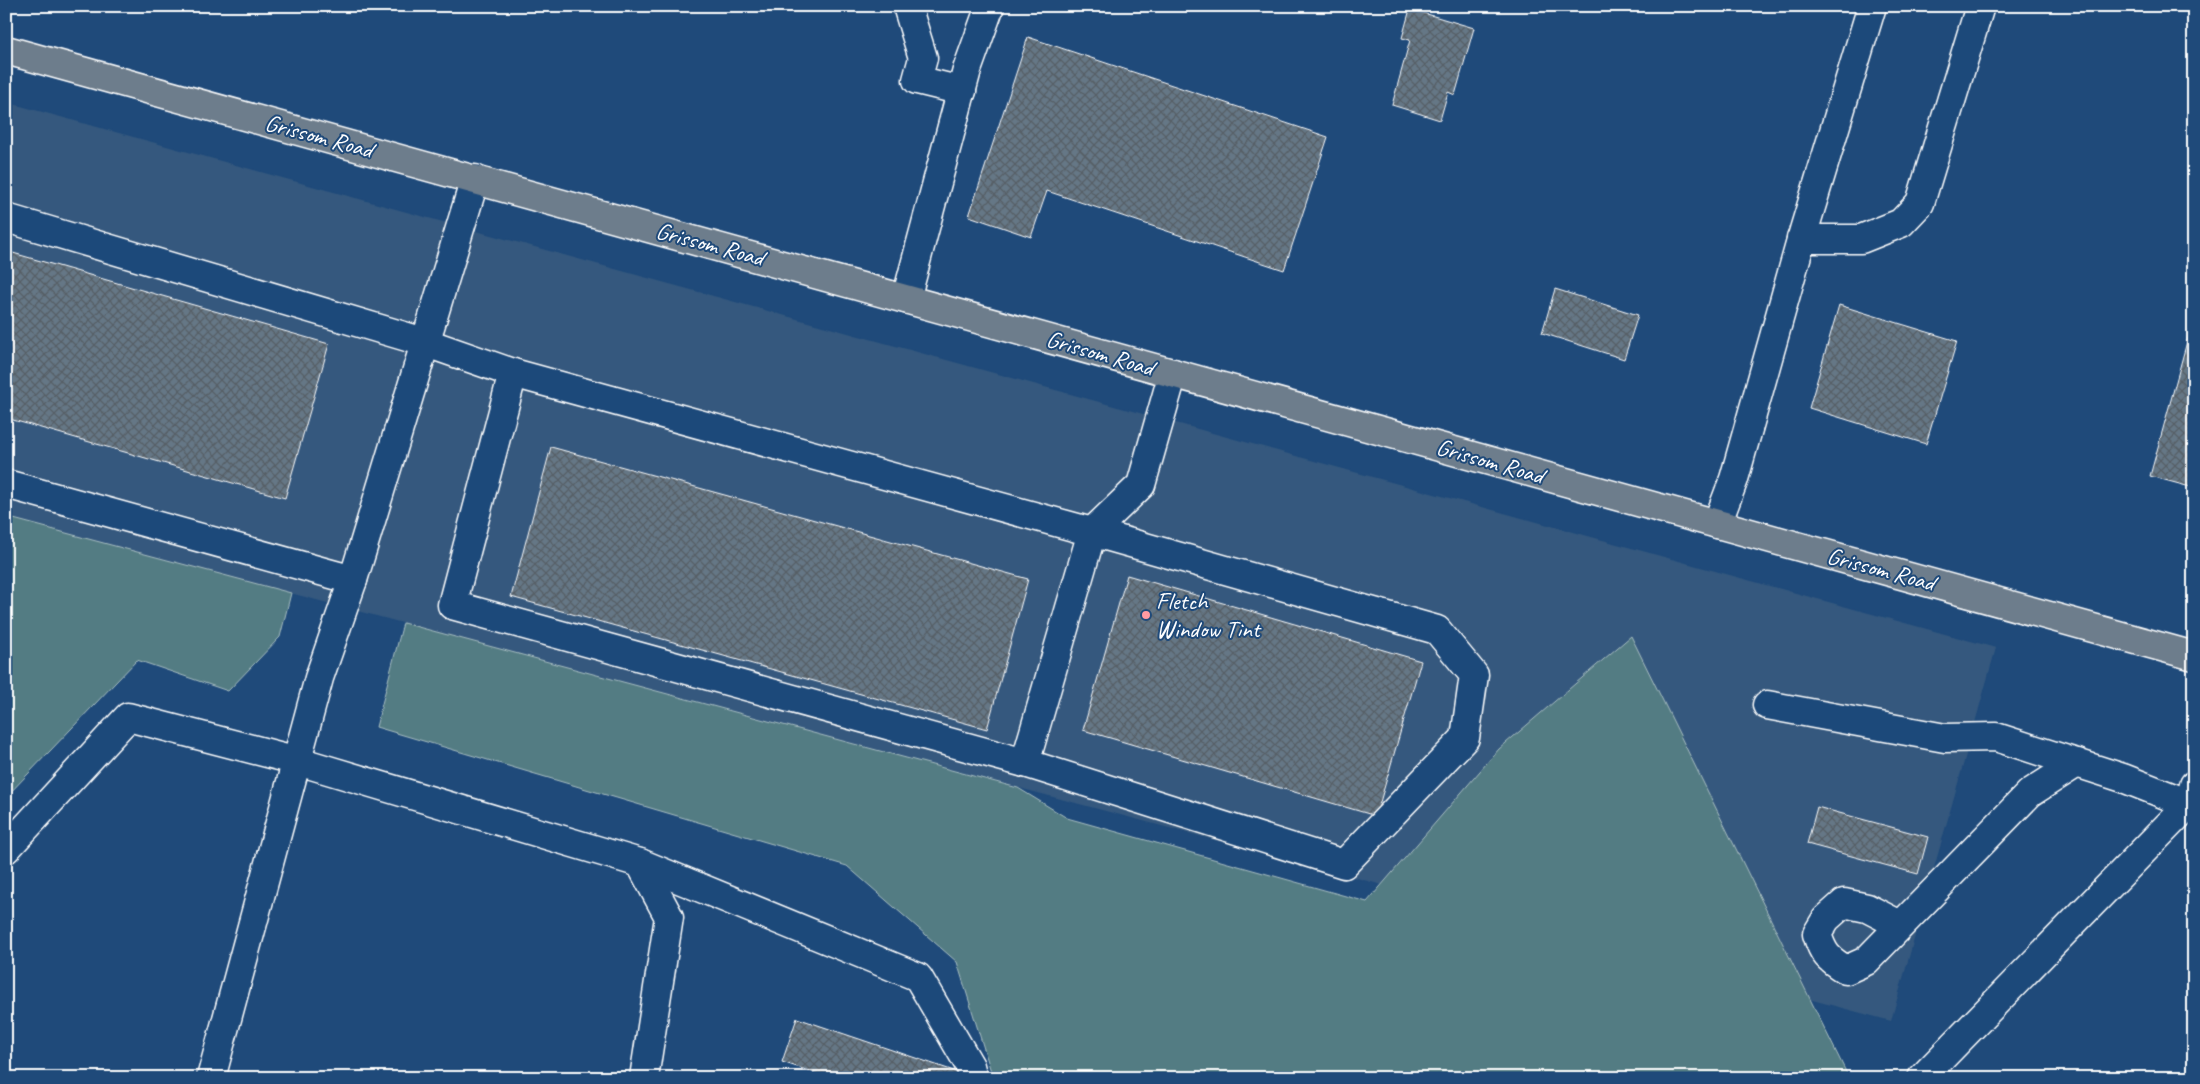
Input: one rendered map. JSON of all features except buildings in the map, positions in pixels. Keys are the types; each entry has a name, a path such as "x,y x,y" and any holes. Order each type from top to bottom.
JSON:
{"main road":[{"name":"Grissom Road","path":"6,50 2194,656"}],"lane":[{"path":"907,6 923,58 917,80 962,91"},
{"path":"906,299 967,70 990,6"},
{"path":"1717,524 1734,478 1801,239 1872,6"},
{"path":"1801,239 1861,239 1901,223 1920,203 1980,6"},
{"path":"211,1078 320,678 353,580 475,179"},
{"path":"6,218 424,342 513,373 1092,532 1437,630 1474,675 1465,738 1344,864 1025,763 452,606 513,373"},
{"path":"1025,763 1092,532 1141,485 1173,373"},
{"path":"6,484 353,580"},
{"path":"1767,705 1946,738 1996,736 2077,763 2191,794 1922,1078"},
{"path":"6,849 128,717 298,761 640,863 918,977 970,1066 973,1078"},
{"path":"1900,925 2030,793 2077,763"},
{"path":"640,863 669,917 644,1078"}],"shaded area":[{"path":"6,102 1996,648 1891,1021 6,517"}],"green space":[{"path":"6,517 291,593 280,637 228,691 137,660 6,797"},
{"path":"403,623 1018,788 1067,818 1367,902 1499,749 1631,636 1849,1078 993,1078 957,962 847,866 376,727"}],"place":[{"name":"Fletch Window Tint","path":"1146,615"}]}
